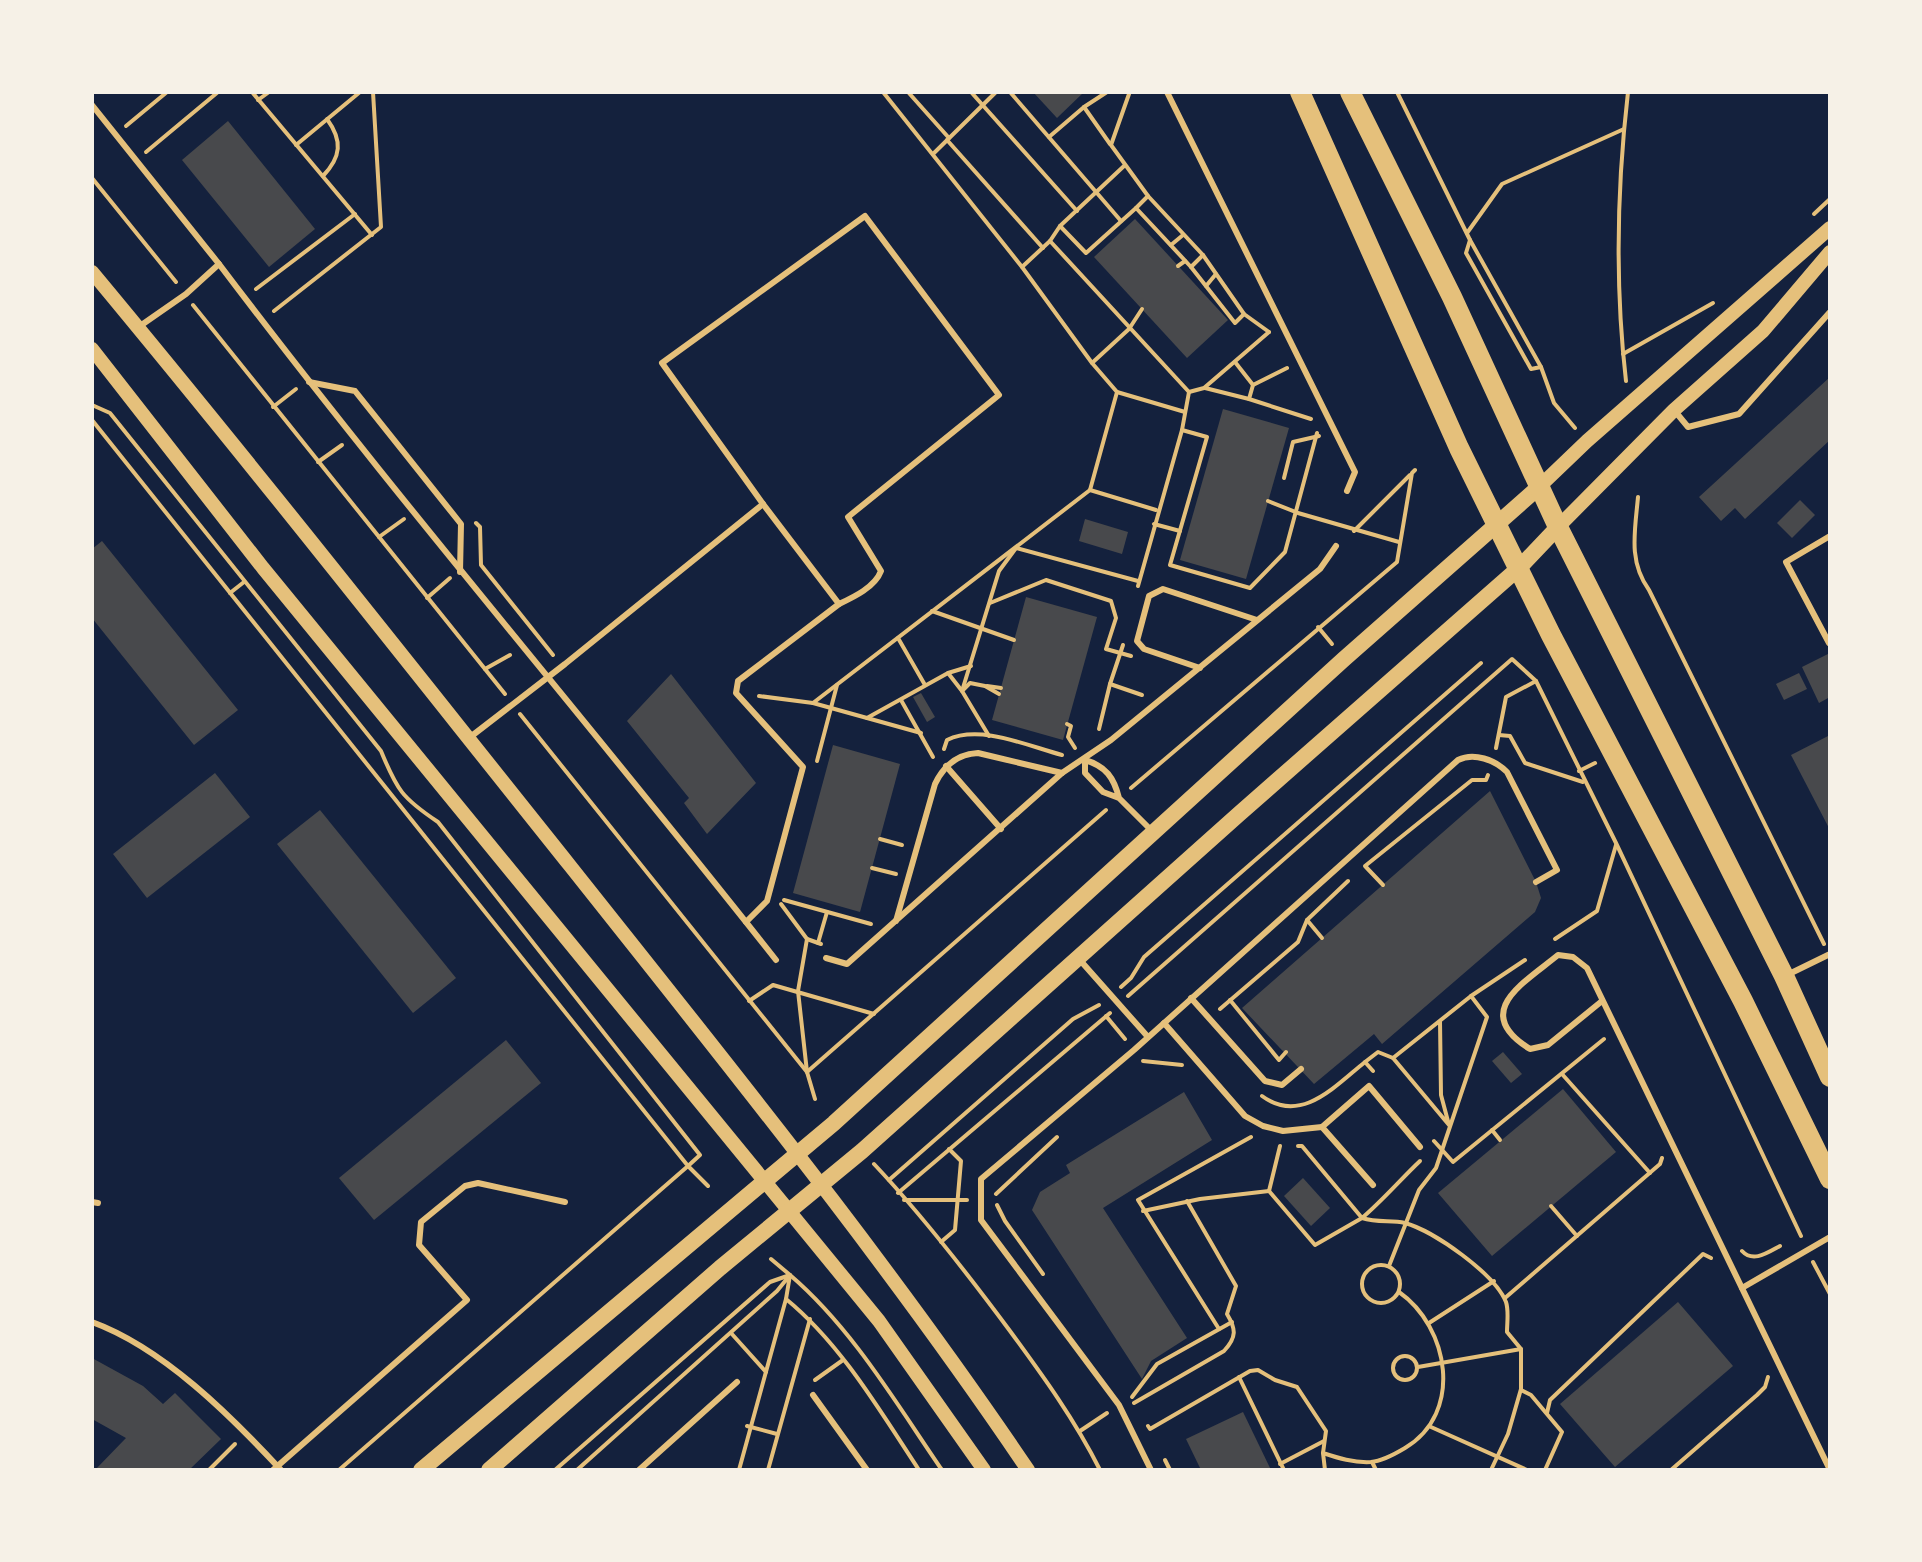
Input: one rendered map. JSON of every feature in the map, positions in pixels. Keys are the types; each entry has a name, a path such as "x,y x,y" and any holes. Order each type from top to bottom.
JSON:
{"main road":[{"path":"1300,92 1459,448 1558,648 1743,1001 1830,1179"},
{"path":"1350,92 1452,297 1558,527 1828,1066"},
{"path":"421,1470 797,1153 1539,487"},
{"path":"489,1470 1079,959 1520,567 1558,527"}],"street":[{"path":"1539,487 1587,441 1830,228"},
{"path":"1558,527 1674,410 1763,331 1830,252"},
{"path":"92,272 306,532 822,1184 948,1353 1028,1470"},
{"path":"92,349 263,568 879,1321 984,1470"}],"lane":[{"path":"1167,92 1355,472 1347,491"},
{"path":"92,105 308,382 776,960"},
{"path":"746,922 767,901 803,767 736,693 738,681 879,577 881,571 848,517 999,395 865,216 662,363 839,604"},
{"path":"138,328 186,294 219,264"},
{"path":"1674,410 1688,427 1739,414 1830,312"},
{"path":"308,382 355,391 365,403 461,524 460,572"},
{"path":"469,738 763,504"},
{"path":"1829,643 1786,562 1830,536"},
{"path":"826,958 847,964 1062,773 1085,760 1320,569 1336,546"},
{"path":"1200,668 1144,649 1137,641 1149,596 1163,589 1257,620"},
{"path":"896,921 942,766 966,754 978,753 1062,773"},
{"path":"1151,1470 1119,1405 981,1220 981,1179 1134,1050 1467,755 1494,761 1507,772 1557,870 1536,882"},
{"path":"1085,760 1098,764 1115,780 1119,798"},
{"path":"1085,760 1085,773 1103,792 1119,798 1154,834"},
{"path":"942,766 1001,829"},
{"path":"1784,976 1830,954"},
{"path":"1602,1001 1548,1045 1530,1049 1508,1032 1503,1019 1502,1007 1512,992 1558,955 1573,957 1587,968 1830,1470"},
{"path":"1079,959 1148,1037"},
{"path":"1191,998 1265,1081 1282,1085 1301,1069"},
{"path":"1164,1023 1245,1116 1263,1126 1283,1131 1322,1127 1369,1086 1420,1147"},
{"path":"1322,1127 1373,1185"},
{"path":"92,1322 178,1370 278,1469 467,1300 419,1245 421,1222 465,1186 478,1183 565,1202"},
{"path":"1742,1288 1830,1237"},
{"path":"639,1470 737,1382"},
{"path":"813,1395 867,1470"}],"path":[{"path":"126,126 167,92"},
{"path":"140,143 146,152 218,92"},
{"path":"252,92 372,235"},
{"path":"258,100 269,92"},
{"path":"296,145 360,92"},
{"path":"274,311 381,227 373,92"},
{"path":"893,92 885,94 1117,392 1185,412"},
{"path":"908,92 1043,248"},
{"path":"971,92 1077,211"},
{"path":"933,154 996,92"},
{"path":"1010,92 1121,221"},
{"path":"1049,138 1084,107 1107,92"},
{"path":"1111,145 1129,92"},
{"path":"1397,92 1470,240 1541,367 1554,403 1576,430"},
{"path":"1627,391 1618,294 1628,92"},
{"path":"1084,107 1124,166 1203,255 1244,314 1269,332 1204,388 1189,392"},
{"path":"117,115 133,135"},
{"path":"323,176 339,153 339,140 327,119"},
{"path":"1467,234 1502,184 1624,129"},
{"path":"1022,267 1124,166"},
{"path":"92,178 186,294"},
{"path":"1060,226 1086,253 1148,196"},
{"path":"1136,208 1191,267 1235,323 1244,314"},
{"path":"248,279 257,290 355,214"},
{"path":"1171,245 1183,235"},
{"path":"1470,240 1466,253 1481,282 1531,369 1541,367"},
{"path":"1050,241 1189,392"},
{"path":"1191,267 1203,255"},
{"path":"1178,266 1185,261"},
{"path":"1206,286 1216,274"},
{"path":"1623,354 1719,299"},
{"path":"1092,363 1129,329 1142,309"},
{"path":"1235,362 1253,385"},
{"path":"1249,399 1253,385 1287,368"},
{"path":"273,407 299,386"},
{"path":"1204,388 1311,419"},
{"path":"813,703 1090,490 1117,392"},
{"path":"1136,596 1157,510 1182,430 1189,392"},
{"path":"92,405 110,413 381,751 394,785 410,803 438,822 700,1155 339,1470"},
{"path":"92,420 688,1166 708,1186"},
{"path":"1182,430 1207,437 1199,478 1170,565 1250,588 1285,552 1319,436 1293,442 1284,478"},
{"path":"318,462 344,443"},
{"path":"872,925 777,898 807,939 798,991 807,1072 1119,798 1397,562 1413,471 1354,531"},
{"path":"1090,490 1157,510"},
{"path":"1638,497 1634,548 1639,575 1830,954"},
{"path":"1268,501 1354,531 1399,542"},
{"path":"470,515 480,527 481,565 562,667"},
{"path":"1154,524 1180,531"},
{"path":"1016,548 1139,581"},
{"path":"962,691 999,571 1016,548"},
{"path":"990,603 1046,580 1111,601 1116,618 1106,649 1133,657"},
{"path":"229,594 244,582"},
{"path":"932,611 1014,640"},
{"path":"898,638 925,685"},
{"path":"1098,734 1125,639"},
{"path":"485,669 512,653 519,660"},
{"path":"898,1193 1106,1016 1512,659 1536,681 1830,1294"},
{"path":"889,1180 1073,1019 1131,978 1144,957 1481,663"},
{"path":"867,718 948,673 971,666"},
{"path":"948,673 989,736"},
{"path":"962,691 970,683 1000,691"},
{"path":"1110,684 1144,696 1153,688"},
{"path":"504,693 513,688"},
{"path":"736,693 813,703 921,733"},
{"path":"901,700 942,766"},
{"path":"1067,724 1071,726 1068,737 1076,748"},
{"path":"1499,735 1510,736 1525,763 1585,783"},
{"path":"880,839 905,846"},
{"path":"1546,945 1597,911 1616,843"},
{"path":"872,868 896,874"},
{"path":"1213,1020 1230,1000 1298,942 1307,920 1353,877"},
{"path":"818,943 827,912"},
{"path":"1307,920 1322,938"},
{"path":"1393,1058 1471,996 1534,954"},
{"path":"749,1002 773,985 874,1014"},
{"path":"1389,1266 1419,1190 1436,1168 1487,1017 1471,996"},
{"path":"1230,1000 1279,1060 1286,1052"},
{"path":"1106,1016 1143,1061 1184,1065"},
{"path":"1440,1021 1441,1095 1449,1125"},
{"path":"1427,1133 1453,1162 1588,1051"},
{"path":"1254,1086 1274,1104 1305,1106 1316,1101 1378,1052 1393,1058 1449,1125"},
{"path":"1365,1062 1375,1074"},
{"path":"1562,1074 1650,1173"},
{"path":"1220,1329 1138,1200 1251,1137 1241,1127"},
{"path":"1492,1130 1500,1140"},
{"path":"1269,1191 1315,1245 1362,1218 1385,1199 1390,1188 1437,1145"},
{"path":"1269,1191 1280,1146 1302,1146 1362,1218 1373,1222 1405,1223 1454,1248 1494,1281 1508,1308 1507,1332 1521,1349 1521,1389 1517,1410 1491,1470"},
{"path":"1505,1298 1660,1164 1662,1147"},
{"path":"941,1242 955,1230 961,1161 949,1149"},
{"path":"874,1163 941,1242 1052,1389 1080,1431 1100,1470"},
{"path":"1143,1211 1187,1201 1269,1191"},
{"path":"1134,1403 1224,1351 1234,1340 1235,1327 1227,1314 1236,1286 1187,1201"},
{"path":"1551,1206 1577,1236"},
{"path":"1547,1413 1550,1400 1703,1254 1714,1260 1736,1243 1747,1256 1757,1257 1801,1236"},
{"path":"771,1259 814,1295 890,1393 942,1470"},
{"path":"1323,1453 1346,1460 1372,1462 1408,1446 1431,1427 1441,1399 1441,1365 1429,1323 1418,1308 1399,1292 1398,1274 1389,1266 1371,1268 1364,1278 1367,1296 1378,1302 1390,1300 1399,1292"},
{"path":"555,1470 770,1282 790,1275"},
{"path":"739,1470 790,1275"},
{"path":"577,1470 777,1291 790,1275"},
{"path":"1429,1323 1494,1281"},
{"path":"786,1299 810,1319 880,1410 919,1470"},
{"path":"768,1470 810,1319"},
{"path":"1138,1410 1131,1397 1157,1364 1232,1322"},
{"path":"731,1333 766,1372"},
{"path":"1418,1367 1521,1349"},
{"path":"1403,1356 1412,1358 1418,1367 1415,1376 1407,1381 1398,1378 1393,1370 1395,1361 1403,1356"},
{"path":"1142,1417 1150,1429 1239,1377 1258,1370 1297,1387 1326,1431 1323,1453 1325,1470"},
{"path":"1671,1470 1757,1395 1765,1387 1768,1375"},
{"path":"1239,1377 1284,1470"},
{"path":"1521,1389 1531,1395 1562,1432 1545,1470"},
{"path":"749,1427 777,1434"},
{"path":"1431,1427 1527,1470"},
{"path":"209,1470 245,1434"},
{"path":"1280,1464 1324,1441"},
{"path":"1372,1462 1376,1470"}],"building":[{"path":"1033,92 1084,92 1057,118"},
{"path":"228,121 315,229 269,267 182,160"},
{"path":"1135,219 1228,320 1187,358 1094,257"},
{"path":"1830,377 1830,440 1745,519 1735,508 1721,521 1699,497"},
{"path":"1223,409 1289,428 1246,579 1180,560"},
{"path":"1800,500 1815,515 1792,538 1777,523"},
{"path":"1085,519 1128,532 1122,554 1079,541"},
{"path":"102,541 238,710 194,745 92,618 92,549"},
{"path":"1026,597 1097,617 1063,740 992,720"},
{"path":"1830,653 1830,697 1819,703 1802,667"},
{"path":"1799,673 1807,689 1784,700 1776,684"},
{"path":"671,674 756,783 707,834 684,803 689,798 627,721"},
{"path":"921,693 935,717 927,722 913,697"},
{"path":"1830,735 1830,830 1791,755"},
{"path":"833,745 900,764 860,912 793,893"},
{"path":"215,773 250,817 147,898 113,854"},
{"path":"1490,791 1536,882 1541,898 1535,912 1382,1044 1374,1034 1314,1084 1242,1008"},
{"path":"320,810 456,978 413,1013 277,844"},
{"path":"506,1040 541,1083 374,1220 339,1178"},
{"path":"1503,1052 1522,1074 1511,1083 1492,1061"},
{"path":"1563,1089 1616,1152 1492,1256 1438,1193"},
{"path":"1184,1092 1212,1140 1103,1208 1187,1338 1151,1361 1142,1379 1032,1210 1040,1192 1070,1173 1066,1165"},
{"path":"1303,1178 1330,1208 1311,1226 1284,1196"},
{"path":"1678,1302 1733,1366 1615,1467 1560,1404"},
{"path":"92,1358 143,1386 163,1404 175,1393 221,1439 189,1470 95,1470 126,1438 92,1419"},
{"path":"1243,1412 1271,1470 1201,1470 1186,1439"}]}
